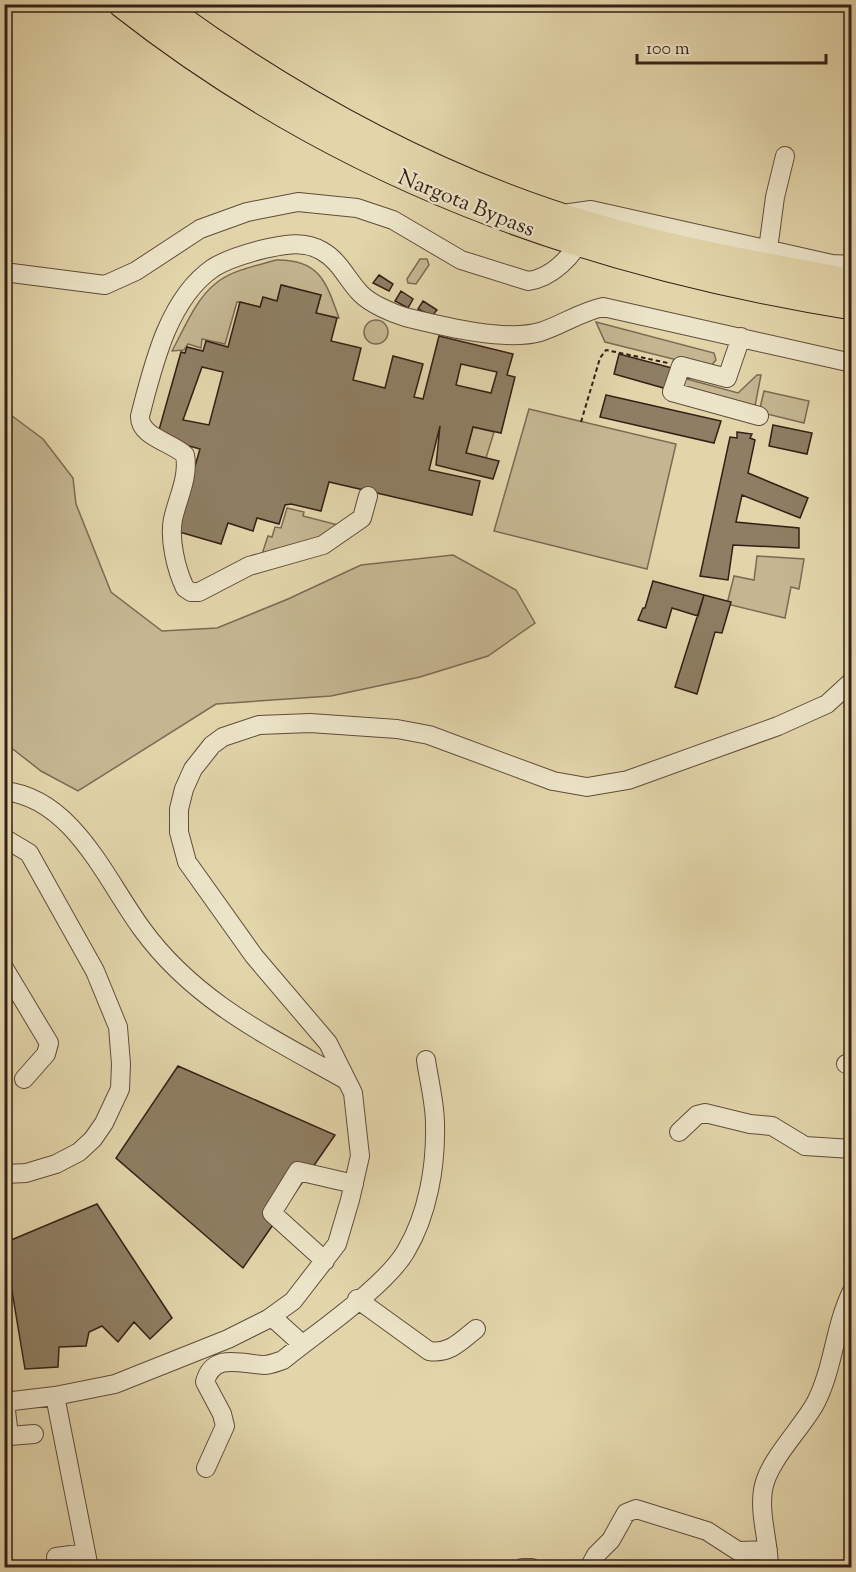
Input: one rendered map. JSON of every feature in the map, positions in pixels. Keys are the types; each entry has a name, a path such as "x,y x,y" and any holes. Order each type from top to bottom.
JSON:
{"highway":[{"name":"Nargota Bypass","path":"159,4 240,61 316,106 422,160 584,235 672,270 852,306"},
{"name":"Nargota Bypass","path":"126,8 226,78 328,139 437,192 548,219"},
{"name":"Nargota Bypass","path":"584,235 715,256 852,283"}],"street":[{"path":"768,249 775,197 784,156"},
{"path":"4,272 105,285 136,271 200,229 247,212 298,202 357,208 393,220 461,260 528,282 555,270 584,235"},
{"path":"548,219 591,210 832,264 852,265"},
{"path":"368,496 362,518 354,526 323,545 249,566 199,592 191,592 185,588 172,533 173,520 185,478 185,455 176,446 144,430 140,425 140,416 153,367 177,310 199,280 215,267 258,251 290,243 310,246 335,260 361,295 406,317 502,336 524,336 542,331 585,311 603,307 741,337 776,348 852,363"},
{"path":"741,337 727,378 681,366 672,392 759,416"},
{"path":"34,1434 9,1436 5,1402 55,1396 115,1384 228,1339 272,1317 293,1300 337,1244 354,1184 360,1156 353,1093 328,1043 254,956 187,862 179,832 179,809 193,768 212,745 223,737 259,725 310,723 397,729 429,735 553,781 587,787 639,776 778,726 827,704 852,681"},
{"path":"4,792 25,793 65,822 100,864 142,930 186,980 229,1014 346,1080"},
{"path":"4,838 29,853 95,971 118,1027 121,1064 120,1089 104,1124 93,1139 79,1152 56,1164 26,1173 4,1174"},
{"path":"4,968 49,1043 46,1054 24,1078"},
{"path":"291,1049 312,1025"},
{"path":"206,1468 225,1426 222,1414 205,1382 211,1369 226,1362 271,1364 283,1360 357,1299 406,1253 423,1214 432,1171 435,1122 426,1060"},
{"path":"679,1132 698,1115 705,1113 750,1124 772,1126 805,1146 852,1149"},
{"path":"325,1262 272,1214 298,1171 354,1184"},
{"path":"589,1568 596,1555 611,1540 626,1513 636,1509 708,1531 738,1551 768,1559 762,1503 765,1480 816,1401 831,1361 840,1318 852,1291"},
{"path":"357,1299 429,1351 440,1352 452,1348 476,1329"},
{"path":"272,1317 302,1344"},
{"path":"55,1396 88,1560 56,1557"},
{"path":"522,1568 532,1568"}],"path":[{"path":"581,422 600,358 606,350 611,349 673,364"}],"shaded area":[{"path":"420,259 427,259 429,265 416,284 408,283 407,279"},
{"path":"276,260 302,263 319,275 330,293 339,318 316,313 321,295 282,285 277,301 263,298 260,307 237,302 225,344 202,339 201,348 188,344 184,350 172,351 196,306 208,290 221,279 236,272"},
{"path":"376,320 384,324 388,332 384,340 376,344 368,340 364,332 368,324"},
{"path":"596,322 714,353 716,360 709,368 605,342"},
{"path":"757,375 761,375 754,411 681,392 683,378 738,393"},
{"path":"764,391 809,401 804,423 759,412"},
{"path":"529,409 676,444 647,569 494,531"},
{"path":"4,410 43,439 73,478 76,504 111,592 162,631 217,628 288,599 361,565 453,555 516,590 535,623 488,656 420,677 331,696 216,704 78,791 41,771 5,743"},
{"path":"473,427 494,432 486,458 466,453"},
{"path":"287,508 304,512 303,516 346,527 335,534 261,557 268,536 272,537 275,527 281,528"},
{"path":"757,556 804,559 799,589 791,587 785,618 727,604 734,576 754,580"}],"building":[{"path":"379,275 393,284 389,291 373,283"},
{"path":"281,285 321,295 316,313 337,318 331,341 361,348 353,380 385,388 393,356 423,364 414,397 423,399 439,336 513,354 507,375 515,377 501,433 473,427 466,453 499,461 493,479 436,465 440,426 429,470 480,481 472,515 329,482 321,511 291,504 285,505 279,524 257,518 253,531 228,523 221,544 176,531 200,449 157,437 181,352 185,353 187,347 203,351 206,341 228,347 240,302 260,307 263,297 277,301","holes":["461,364 497,372 491,393 456,385","202,367 223,372 209,425 183,420"]},
{"path":"401,291 413,299 408,308 395,301"},
{"path":"423,301 437,310 432,316 418,309"},
{"path":"619,354 672,368 667,389 614,374"},
{"path":"606,395 721,421 714,443 600,417"},
{"path":"773,425 812,433 807,454 769,446"},
{"path":"737,432 752,434 750,438 755,440 748,473 808,498 800,518 742,495 736,522 799,528 799,548 733,545 728,580 700,576 730,437 737,438"},
{"path":"653,581 704,595 698,616 672,608 666,628 638,620 645,608"},
{"path":"704,595 731,602 722,633 715,632 697,694 675,687"},
{"path":"178,1066 335,1135 243,1268 116,1158"},
{"path":"97,1204 172,1318 150,1339 134,1322 118,1342 102,1326 89,1332 86,1346 59,1347 58,1367 25,1369 4,1243"}]}
